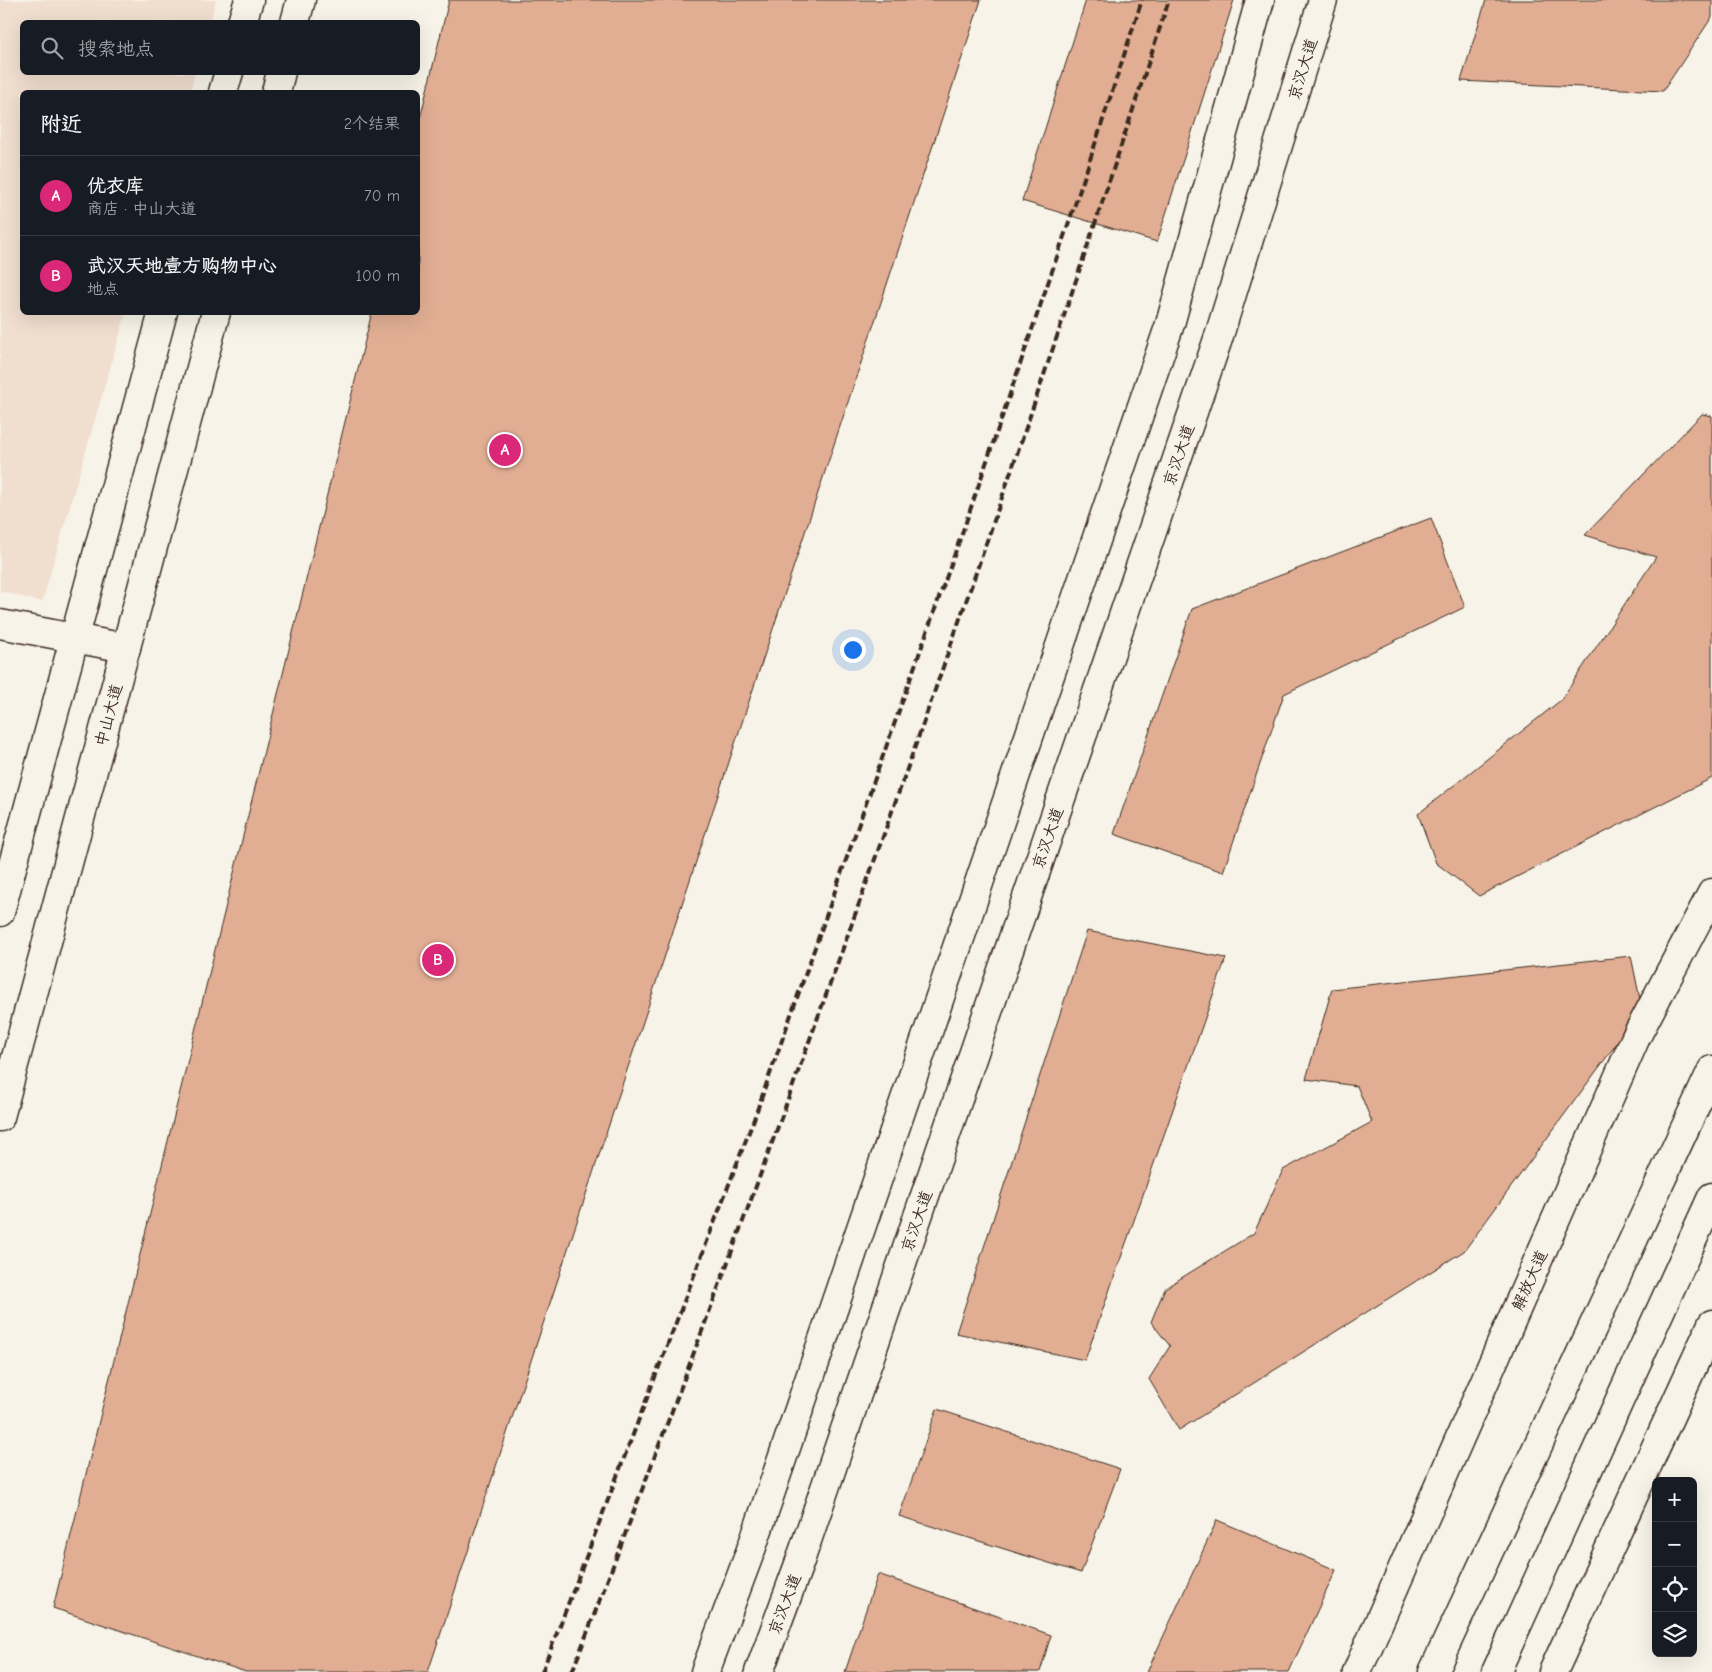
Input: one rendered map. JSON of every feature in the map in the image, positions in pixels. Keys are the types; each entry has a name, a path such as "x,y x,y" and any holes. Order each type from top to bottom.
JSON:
{"main road":[{"path":"243,20 249,0"},
{"path":"295,20 301,0"},
{"path":"705,1672 758,1528 1170,324 1260,0"},
{"name":"京汉大道","path":"759,1672 806,1545 1215,348 1323,0"},
{"path":"224,90 228,75"},
{"path":"276,90 280,75"},
{"path":"0,912 162,315"},
{"name":"中山大道","path":"0,1117 215,315"},
{"path":"0,624 126,648"},
{"name":"解放大道","path":"1357,1672 1636,1037 1712,893"},
{"path":"1433,1672 1712,1070"},
{"path":"1496,1672 1712,1197"},
{"path":"1553,1672 1712,1324"}],"shaded area":[{"path":"0,0 216,0 211,20 20,20 20,75 194,75 191,90 20,90 20,315 125,315 42,602 0,591"}],"building":[{"path":"449,0 981,0 428,1672 246,1672 53,1608 371,315 420,315 420,119"},
{"path":"1086,0 1234,0 1157,242 1022,201"},
{"path":"1486,0 1712,0 1712,17 1663,91 1461,81"},
{"path":"1702,414 1712,416 1712,778 1479,896 1436,863 1418,814 1561,700 1656,557 1585,535"},
{"path":"1431,518 1465,607 1284,694 1223,872 1114,834 1192,609"},
{"path":"1087,931 1226,958 1085,1360 956,1333"},
{"path":"1631,956 1642,1009 1464,1251 1179,1430 1149,1379 1170,1346 1151,1322 1165,1288 1254,1233 1283,1170 1372,1122 1357,1086 1306,1079 1332,989"},
{"path":"937,1409 1120,1469 1081,1573 899,1516"},
{"path":"1217,1520 1336,1570 1289,1672 1147,1672"},
{"path":"878,1574 1051,1635 1040,1672 845,1672"}],"railway":[{"path":"542,1672 754,1119 966,522 1083,181 1142,0"},
{"path":"572,1672 730,1257 882,840 1028,421 1169,0"}],"place":[{"name":"优衣库","path":"505,450"},
{"name":"武汉天地壹方购物中心","path":"438,960"}]}
